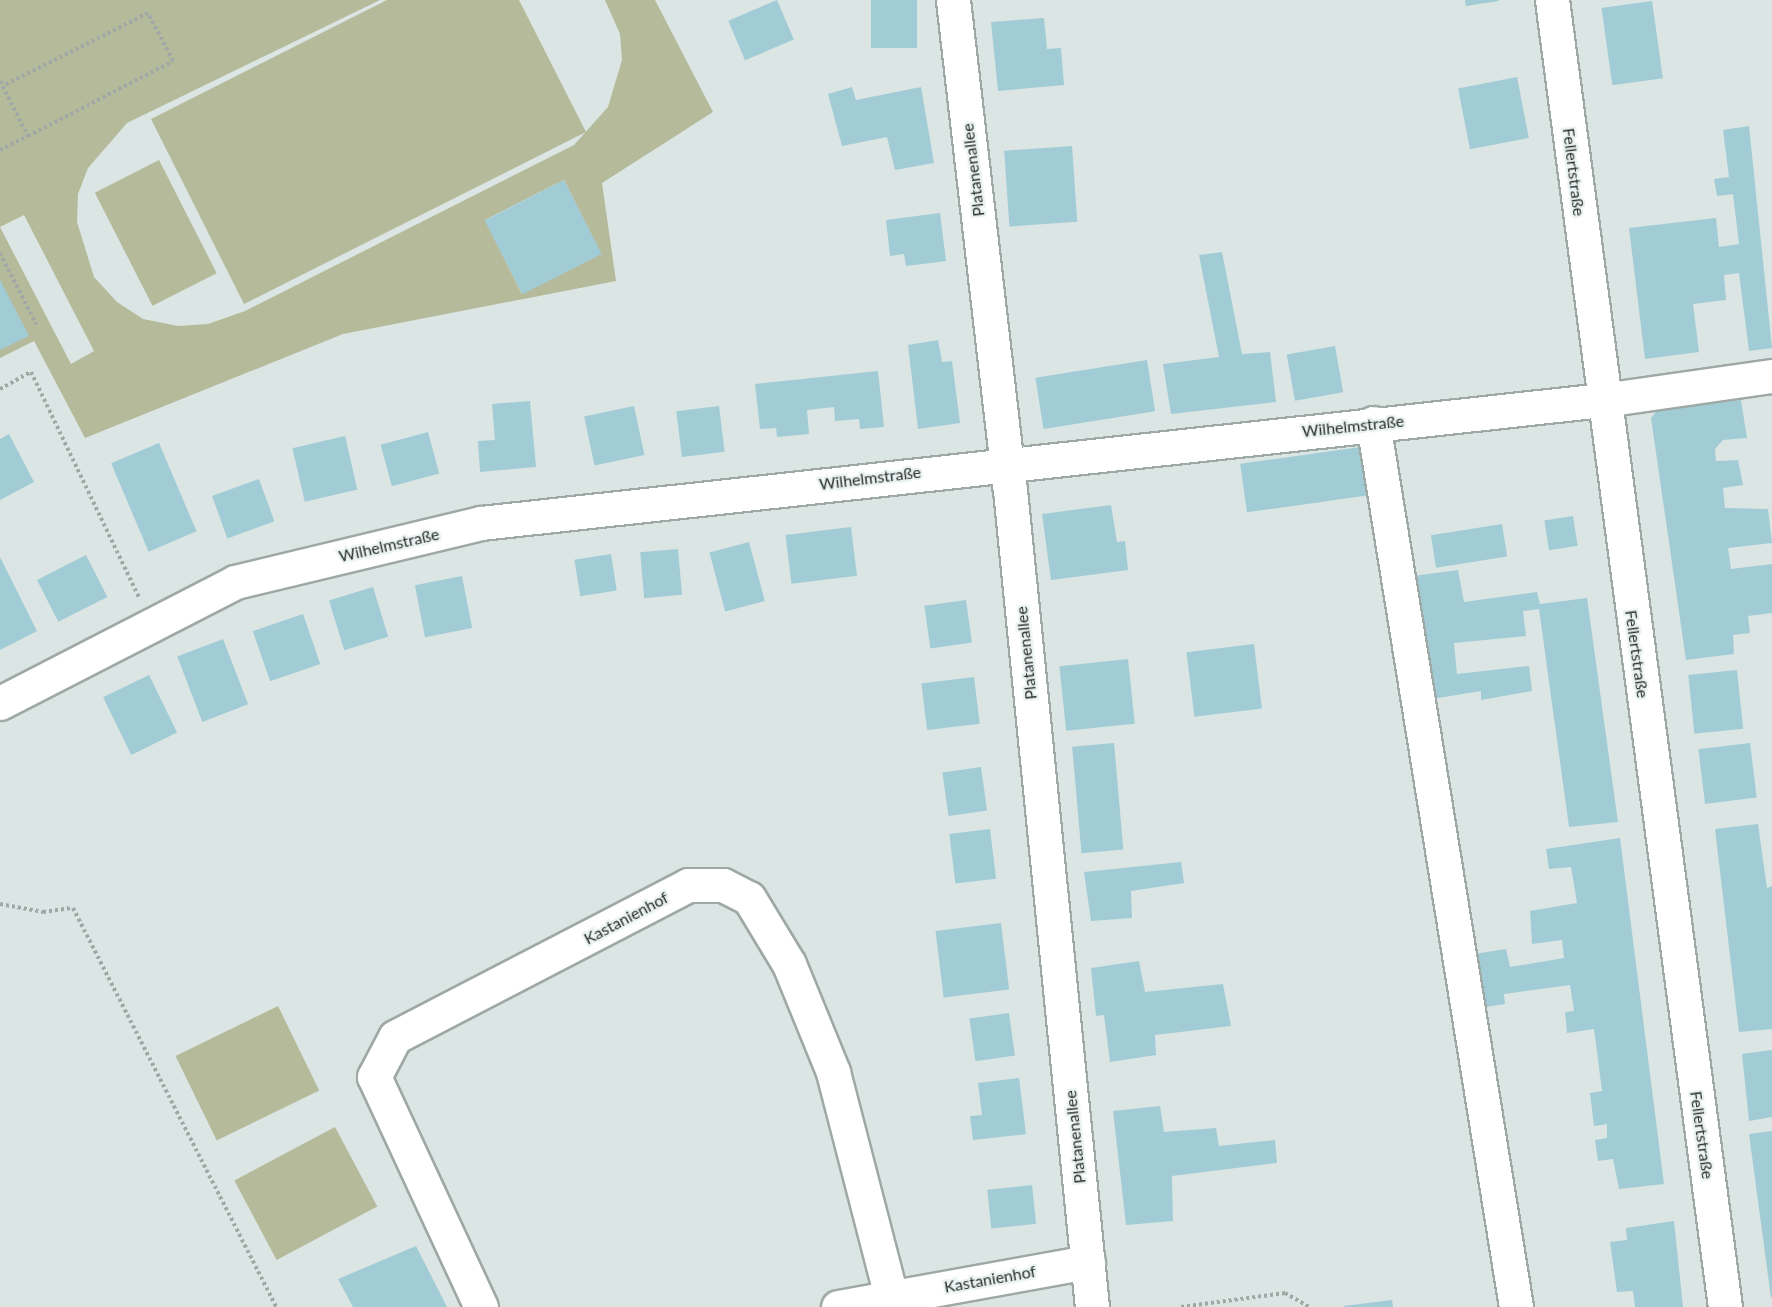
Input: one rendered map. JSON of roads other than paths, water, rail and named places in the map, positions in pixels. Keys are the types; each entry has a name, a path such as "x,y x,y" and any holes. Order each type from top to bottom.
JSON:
{"street":[{"name":"Platanenallee","path":"953,0 1007,462 1092,1307"},
{"name":"Fellertstraße","path":"1552,0 1603,400 1725,1307"},
{"name":"Wilhelmstraße","path":"0,703 235,582 481,523 1007,462 1603,400 1772,376"},
{"path":"1373,423 1516,1307"},
{"name":"Kastanienhof","path":"481,1307 374,1077 395,1036 688,885 723,885 749,898 789,964 833,1072 891,1296"},
{"name":"Kastanienhof","path":"838,1307 1088,1262"}]}
